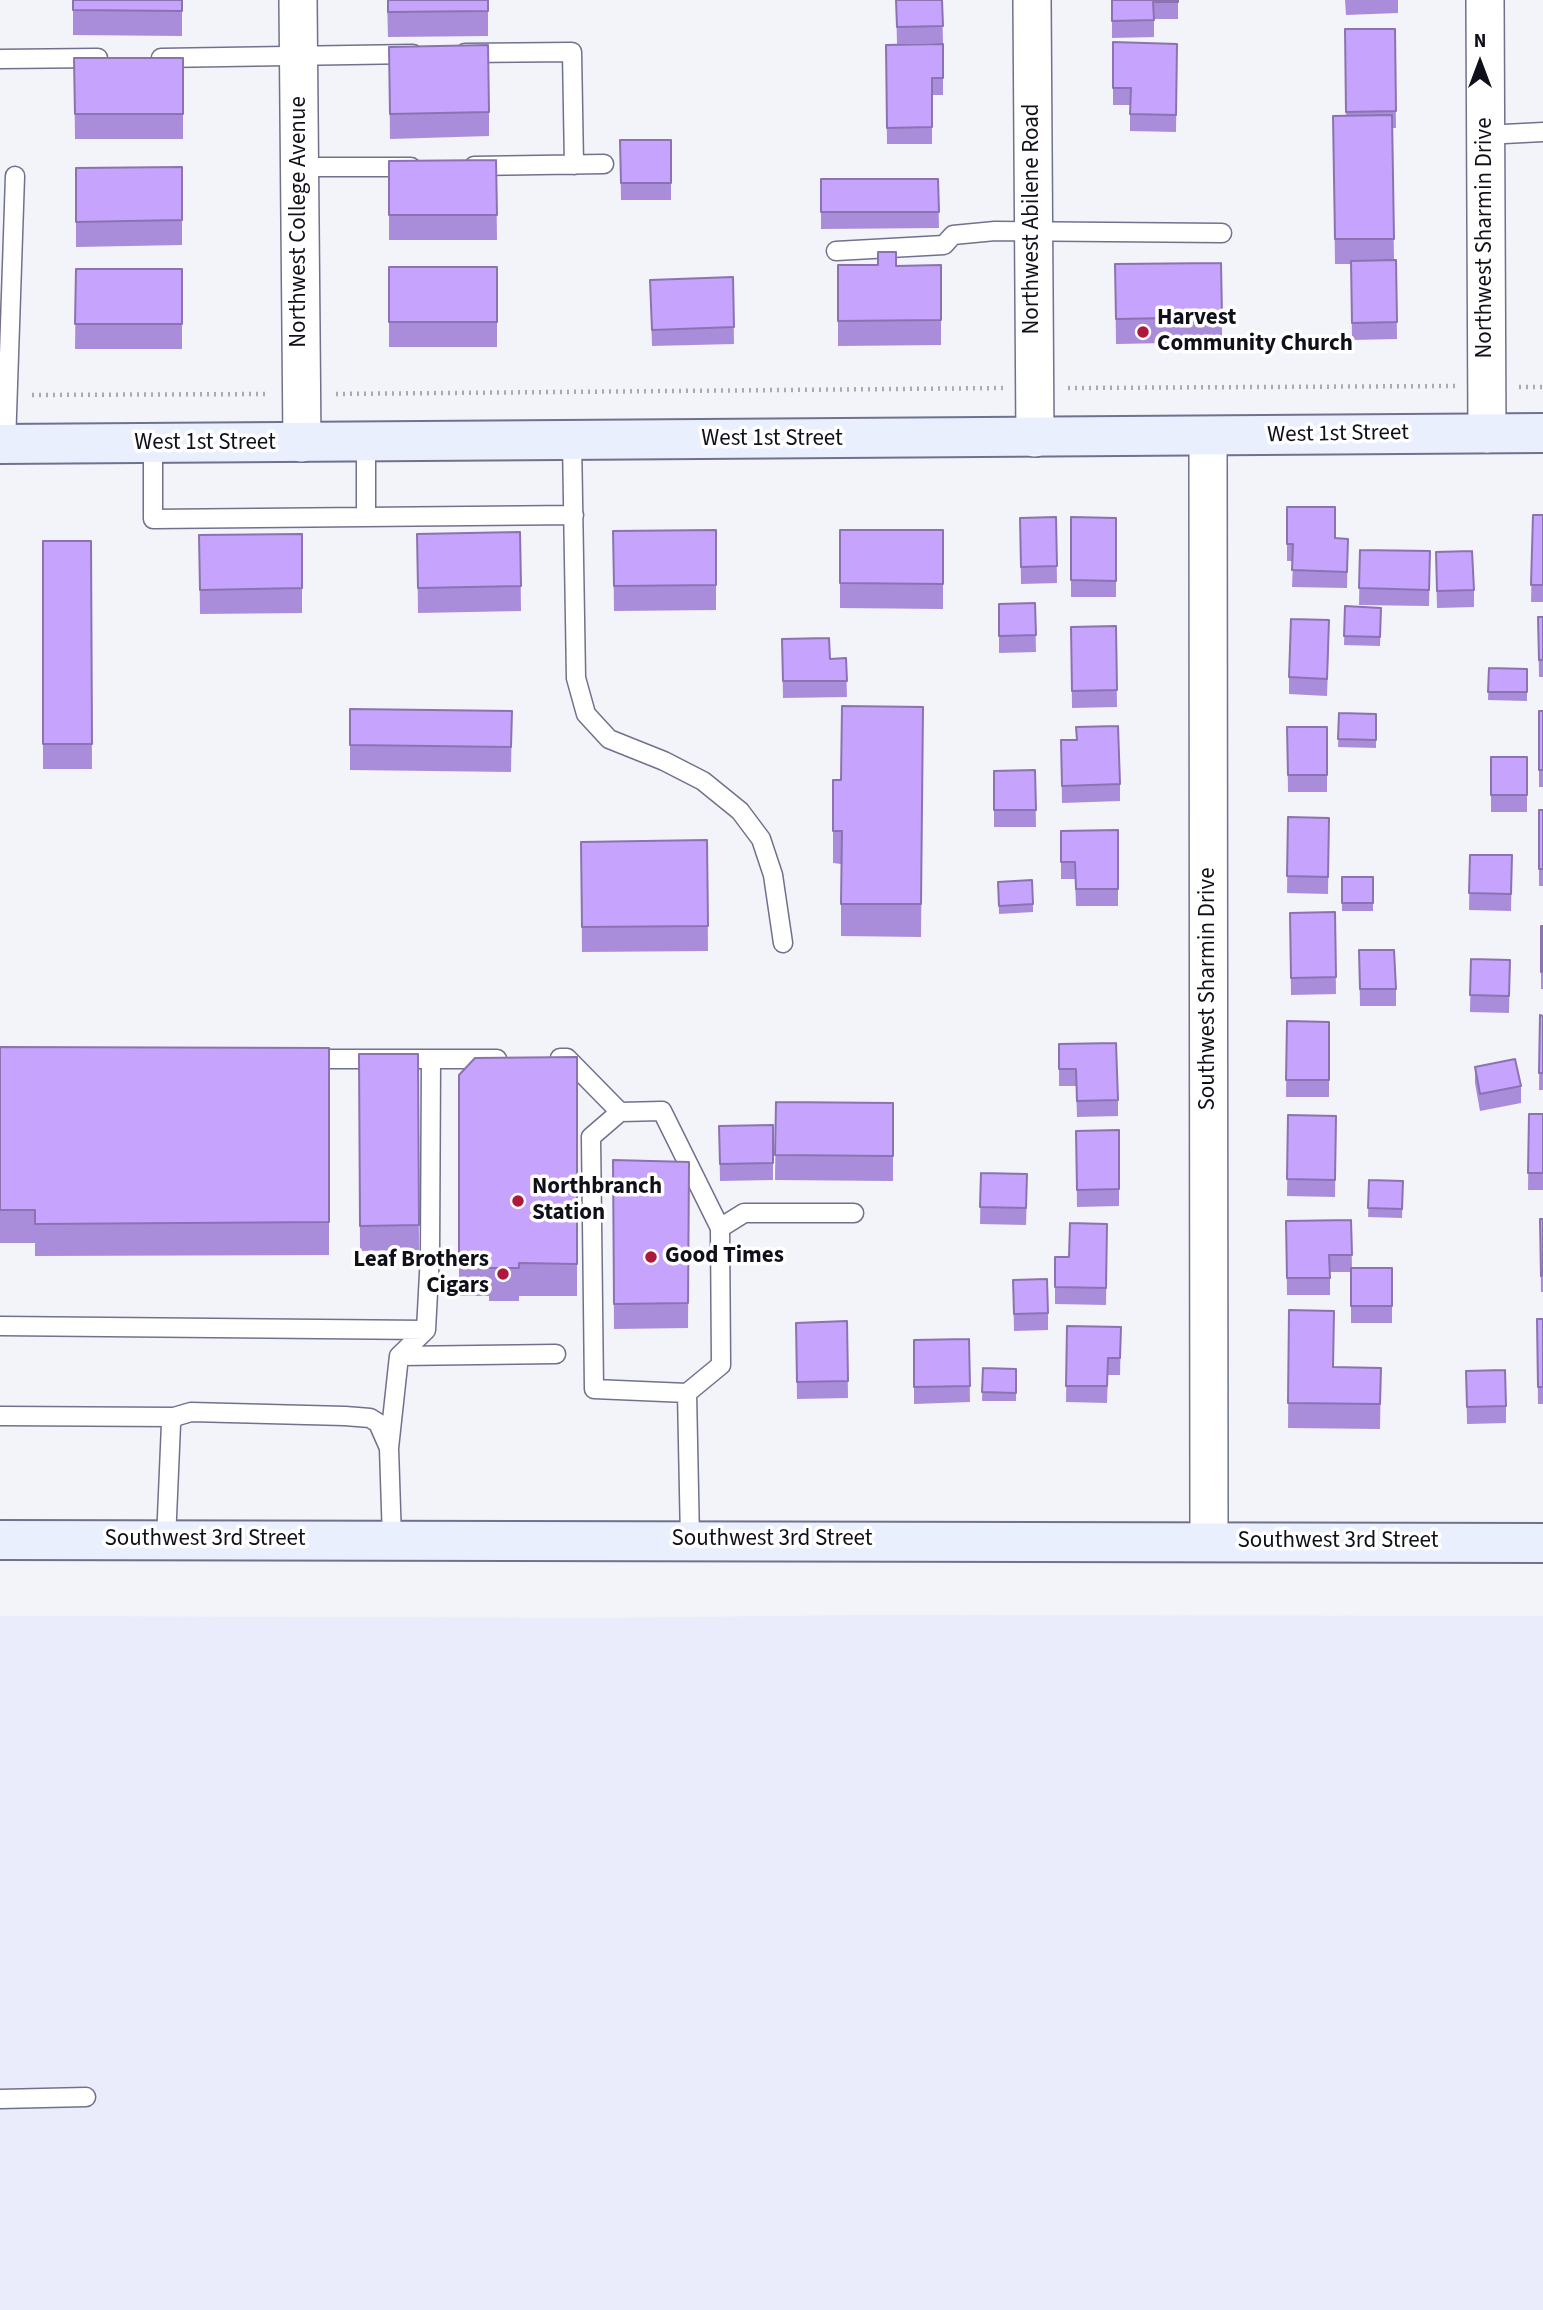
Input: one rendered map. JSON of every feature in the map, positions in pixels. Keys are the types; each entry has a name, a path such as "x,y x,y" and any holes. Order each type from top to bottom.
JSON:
{"main road":[{"name":"West 1st Street","path":"3,444 1543,433"},
{"name":"Southwest 3rd Street","path":"0,1540 1543,1543"}],"street":[{"name":"Northwest College Avenue","path":"298,0 302,443"},
{"name":"Northwest Abilene Road","path":"1032,0 1035,438"},
{"name":"Northwest Sharmin Drive","path":"1485,0 1487,434"},
{"name":"Southwest Sharmin Drive","path":"1208,436 1209,1542"}],"lane":[{"path":"452,53 572,52 574,165"},
{"path":"146,58 425,54"},
{"path":"0,59 120,58"},
{"path":"1485,135 1543,132"},
{"path":"453,166 604,164"},
{"path":"299,167 427,166"},
{"path":"3,444 8,395 15,176"},
{"path":"836,251 944,246 953,235 1033,231 1222,233"},
{"path":"572,441 576,678 586,715 608,739 664,761 703,781 740,811 761,839 774,875 783,943"},
{"path":"366,443 366,517"},
{"path":"153,444 153,519 574,514"},
{"path":"540,1059 567,1058 621,1112"},
{"path":"292,1059 512,1059"},
{"path":"392,1540 389,1448 400,1356 426,1330 430,1255 430,1059"},
{"path":"662,1111 720,1228 721,1365 687,1393 594,1389 592,1137 621,1112 662,1111"},
{"path":"720,1228 744,1213 854,1213"},
{"path":"0,1326 426,1330"},
{"path":"400,1356 556,1354"},
{"path":"687,1393 690,1540"},
{"path":"0,1416 174,1417 191,1412 370,1418 378,1423 389,1448"},
{"path":"166,1540 170,1435 174,1417"},
{"path":"0,2099 86,2097"}],"path":[{"path":"8,395 1543,387"}],"shaded area":[{"path":"867,1615 1543,1616 1543,2310 0,2310 0,1616 604,1618"}],"building":[{"path":"73,0 182,0 182,11 73,10"},
{"path":"388,0 488,0 488,11 388,12"},
{"path":"896,0 942,0 943,26 897,27"},
{"path":"1112,0 1178,2 1153,2 1154,20 1112,21"},
{"path":"1345,29 1395,29 1396,111 1346,112"},
{"path":"1113,42 1177,44 1176,115 1130,114 1131,88 1113,88"},
{"path":"943,44 943,78 932,78 932,127 887,128 886,45"},
{"path":"488,45 489,112 390,114 389,47"},
{"path":"74,58 183,58 183,114 75,114"},
{"path":"1392,115 1394,239 1335,239 1333,116"},
{"path":"620,140 671,140 671,183 621,183"},
{"path":"496,160 497,215 389,215 389,161"},
{"path":"182,167 182,220 76,222 76,168"},
{"path":"821,179 938,179 939,212 821,212"},
{"path":"878,252 896,252 896,266 941,265 941,320 838,321 838,265 878,265"},
{"path":"1396,260 1397,322 1352,323 1351,261"},
{"path":"1221,263 1222,317 1116,319 1115,264"},
{"path":"389,267 497,267 497,322 389,322"},
{"path":"76,269 182,269 182,324 75,324"},
{"path":"733,277 734,327 652,330 650,280"},
{"path":"1287,507 1335,507 1335,538 1348,539 1347,572 1292,570 1293,544 1287,544"},
{"path":"1533,515 1543,515 1543,585 1531,585"},
{"path":"1056,517 1057,566 1021,567 1020,518"},
{"path":"1071,517 1116,518 1116,581 1071,580"},
{"path":"716,530 716,585 614,586 613,531"},
{"path":"840,530 943,530 943,584 840,583"},
{"path":"520,532 521,586 418,588 417,534"},
{"path":"302,534 302,588 200,590 199,535"},
{"path":"43,541 91,541 92,744 43,744"},
{"path":"1360,550 1430,551 1429,590 1359,588"},
{"path":"1472,551 1474,590 1437,591 1436,552"},
{"path":"1035,603 1036,635 999,636 999,604"},
{"path":"1345,606 1381,608 1380,637 1344,636"},
{"path":"1538,617 1543,617 1543,660 1539,660"},
{"path":"1291,619 1329,620 1327,679 1289,677"},
{"path":"1116,626 1117,690 1072,691 1071,627"},
{"path":"829,638 830,659 846,658 847,681 783,681 782,639"},
{"path":"1489,668 1527,669 1527,692 1488,692"},
{"path":"842,706 923,707 921,904 841,904 842,831 833,831 833,780 841,780"},
{"path":"350,709 512,711 511,747 350,745"},
{"path":"1539,711 1543,711 1543,770 1539,770"},
{"path":"1339,713 1376,714 1376,740 1338,739"},
{"path":"1118,726 1120,784 1062,786 1061,740 1077,740 1076,727"},
{"path":"1287,727 1327,727 1327,775 1288,775"},
{"path":"1491,757 1527,757 1527,795 1491,795"},
{"path":"1035,770 1036,810 994,810 994,771"},
{"path":"1539,810 1543,810 1543,869 1539,869"},
{"path":"1288,817 1329,818 1328,877 1287,876"},
{"path":"1118,830 1118,889 1076,889 1075,862 1061,862 1061,831"},
{"path":"707,840 708,926 582,927 581,842"},
{"path":"1470,855 1512,855 1511,894 1469,893"},
{"path":"1342,877 1373,877 1373,903 1342,903"},
{"path":"1032,880 1033,904 999,906 998,882"},
{"path":"1335,912 1336,977 1291,978 1290,913"},
{"path":"1543,926 1543,972 1541,972"},
{"path":"1359,950 1394,950 1396,989 1360,989"},
{"path":"1471,959 1510,960 1509,996 1470,995"},
{"path":"1540,1015 1543,1016 1543,1073 1539,1073"},
{"path":"1287,1021 1329,1022 1329,1080 1286,1080"},
{"path":"1116,1043 1118,1100 1077,1101 1076,1069 1059,1069 1059,1044"},
{"path":"0,1047 329,1048 329,1222 35,1224 35,1210 0,1210"},
{"path":"359,1054 418,1054 419,1225 360,1226"},
{"name":"Northbranch Station","path":"577,1057 577,1264 519,1263 519,1268 489,1268 489,1263 459,1264 459,1075 475,1058"},
{"path":"1515,1059 1521,1086 1480,1094 1475,1067"},
{"path":"776,1102 893,1103 893,1156 775,1155"},
{"path":"1529,1114 1543,1114 1543,1173 1528,1173"},
{"path":"1288,1115 1336,1116 1335,1180 1287,1179"},
{"path":"773,1125 773,1163 720,1164 719,1126"},
{"path":"1119,1130 1119,1189 1077,1190 1076,1131"},
{"name":"Good Times","path":"613,1160 689,1162 688,1303 614,1304"},
{"path":"981,1173 1027,1174 1026,1208 980,1207"},
{"path":"1369,1180 1403,1181 1402,1209 1368,1208"},
{"path":"1540,1219 1543,1219 1541,1276"},
{"path":"1351,1220 1352,1255 1329,1255 1330,1278 1287,1278 1286,1221"},
{"path":"1070,1223 1107,1224 1106,1288 1055,1287 1055,1257 1069,1257"},
{"path":"1351,1268 1392,1268 1392,1306 1351,1306"},
{"path":"1047,1279 1048,1313 1014,1314 1013,1280"},
{"path":"1289,1310 1334,1311 1333,1367 1381,1368 1380,1404 1288,1403"},
{"path":"1537,1319 1543,1319 1543,1387 1538,1387"},
{"path":"847,1321 848,1381 797,1382 796,1323"},
{"path":"1067,1326 1121,1327 1120,1358 1108,1358 1107,1386 1066,1386"},
{"path":"969,1339 970,1386 914,1387 914,1340"},
{"path":"983,1368 1016,1369 1016,1393 982,1392"},
{"path":"1505,1370 1506,1406 1467,1407 1466,1371"}],"place":[{"name":"Harvest Community Church","path":"1143,332"},
{"name":"Northbranch Station","path":"518,1201"},
{"name":"Good Times","path":"651,1257"},
{"name":"Leaf Brothers Cigars","path":"503,1274"}]}
